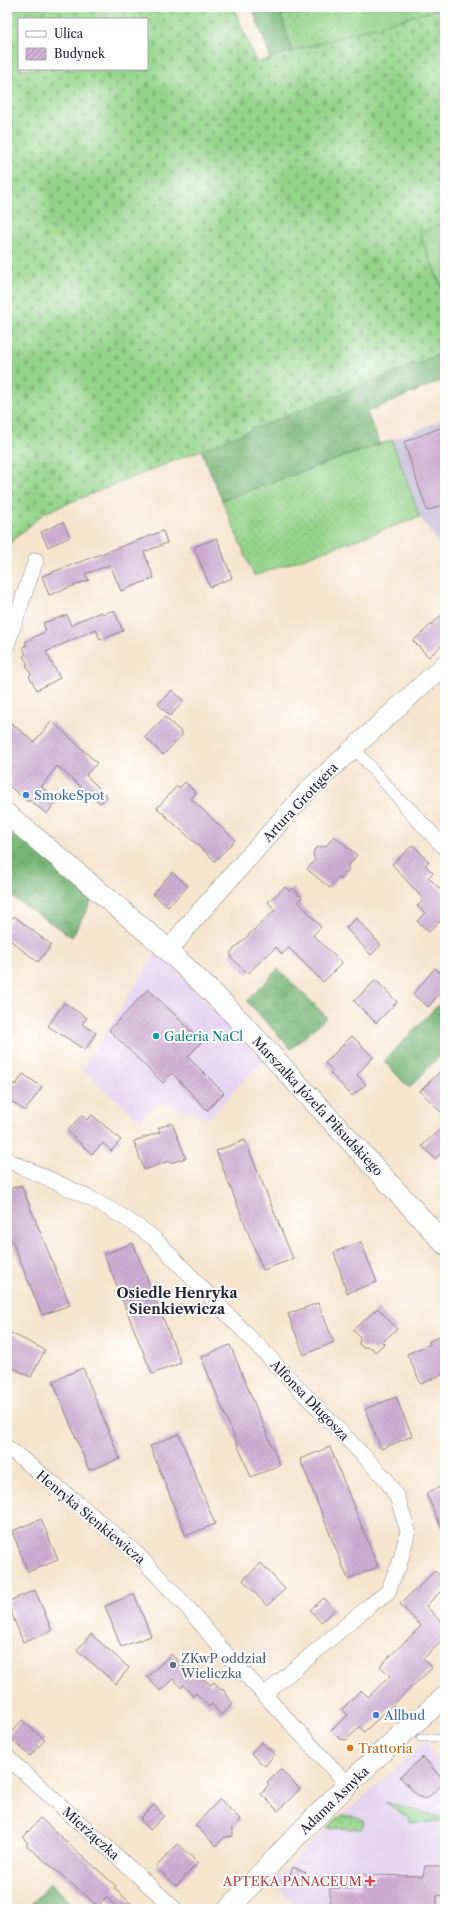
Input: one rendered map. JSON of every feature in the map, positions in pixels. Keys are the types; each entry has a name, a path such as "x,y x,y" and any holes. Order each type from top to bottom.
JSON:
{"main road":[{"name":"Marszałka Józefa Piłsudskiego","path":"7,814 112,900 227,1007 443,1238"},
{"name":"Adama Asnyka","path":"229,1909 275,1859 348,1786 445,1697"}],"street":[{"path":"7,645 36,560"},
{"name":"Artura Grottgera","path":"168,951 309,789 445,664"},
{"path":"353,747 405,806 445,848"},
{"name":"Alfonsa Długosza","path":"7,1160 103,1204 132,1221 155,1239 385,1478 397,1497 408,1531 399,1566 388,1592 369,1606 264,1695"},
{"name":"Henryka Sienkiewicza","path":"7,1447 81,1506 137,1554 188,1608 220,1647 348,1786"},
{"name":"Mierżączka","path":"7,1757 175,1909"}],"lane":[{"path":"420,1738 445,1738"}],"shaded area":[{"path":"445,419 445,553 420,517 392,440"},
{"path":"157,951 263,1060 209,1118 158,1102 140,1120 82,1070"},
{"path":"427,1739 433,1756 445,1767 445,1796 434,1807 445,1809 445,1909 297,1909 274,1881 327,1828 389,1775"}],"green space":[{"path":"20,7 234,7 256,63 292,51 445,7 445,222 419,234 445,297 445,352 44,513 7,546 7,14"},
{"path":"252,7 279,7 292,51 271,59"},
{"path":"279,7 445,7 292,51"},
{"path":"445,222 445,296 419,233"},
{"path":"445,352 445,379 367,412 380,444 222,500 200,448"},
{"path":"392,440 420,517 254,576 222,500"},
{"path":"15,833 94,897 72,937 12,897 7,903 7,843"},
{"path":"278,969 327,1017 291,1049 247,1001"},
{"path":"445,998 445,1050 409,1088 384,1061"},
{"path":"385,1802 440,1817 440,1822 409,1823 409,1818"},
{"path":"342,1815 358,1817 364,1822 364,1825 361,1829 327,1828"},
{"path":"50,1883 78,1909 27,1909"}],"building":[{"path":"445,426 445,504 427,511 404,442"},
{"path":"63,522 70,537 48,547 41,532"},
{"path":"163,531 167,543 144,552 154,578 121,591 110,565 85,574 89,580 49,595 42,576"},
{"path":"217,538 232,578 210,587 194,547"},
{"path":"114,610 123,631 100,640 96,629 46,652 60,678 37,690 29,676 31,674 26,665 28,664 23,656 26,654 23,647 27,645 25,642 46,631 43,623 67,615 71,626 78,621 101,612 103,614"},
{"path":"445,612 445,642 429,657 413,641"},
{"path":"172,690 184,701 170,716 158,704"},
{"path":"165,717 183,734 163,755 145,737"},
{"path":"7,719 34,742 52,721 97,763 86,775 107,796 100,803 57,766 41,787 57,799 47,814 29,800 28,802 7,784"},
{"path":"185,782 196,793 191,799 235,840 215,861 157,808 177,786 179,788"},
{"path":"334,836 357,855 347,867 349,869 341,879 339,877 330,888 307,869 315,860 313,855 314,850 318,847 326,846"},
{"path":"413,845 429,862 425,865 433,873 428,877 445,894 445,916 429,932 417,921 425,913 417,906 424,900 392,864"},
{"path":"172,872 188,886 168,907 153,894"},
{"path":"285,887 289,891 293,888 302,898 298,901 321,927 313,935 342,963 323,982 289,948 282,954 276,947 247,974 231,957 231,952 275,910 268,902"},
{"path":"14,916 51,945 38,962 7,938 7,925"},
{"path":"356,918 381,945 371,955 346,928"},
{"path":"435,968 445,977 445,987 428,1007 413,994"},
{"path":"376,980 397,1002 376,1023 354,1001"},
{"name":"Galeria NaCl","path":"148,989 202,1041 188,1057 224,1093 207,1110 172,1073 163,1083 109,1030"},
{"path":"64,1003 87,1018 82,1024 96,1033 85,1050 48,1026"},
{"path":"352,1036 373,1057 357,1075 366,1084 352,1096 330,1073 332,1070 325,1063"},
{"path":"445,1067 445,1116 420,1091"},
{"path":"23,1074 42,1087 25,1111 7,1098 7,1092 13,1083 16,1085"},
{"path":"82,1115 87,1120 92,1115 121,1140 111,1151 103,1143 92,1154 67,1131"},
{"path":"172,1123 186,1158 170,1163 169,1161 144,1170 134,1141 160,1132 158,1128"},
{"path":"445,1124 445,1149 435,1159 422,1146"},
{"path":"245,1140 293,1259 263,1270 216,1151"},
{"path":"21,1185 70,1305 42,1315 7,1229 7,1190"},
{"path":"361,1242 377,1282 347,1293 334,1252"},
{"path":"133,1243 181,1363 152,1374 104,1254"},
{"path":"318,1303 334,1342 304,1355 288,1314"},
{"path":"378,1308 397,1329 382,1342 384,1344 375,1352 372,1348 362,1347 359,1344 360,1337 353,1330"},
{"path":"11,1333 45,1350 31,1377 7,1365 7,1341"},
{"path":"445,1335 445,1373 421,1384 407,1354 430,1344 429,1341"},
{"path":"230,1345 280,1465 251,1477 201,1357"},
{"path":"83,1368 120,1459 89,1470 53,1381"},
{"path":"396,1397 412,1436 381,1449 365,1409"},
{"path":"179,1434 215,1524 186,1536 150,1446"},
{"path":"330,1447 378,1567 348,1579 300,1459"},
{"path":"445,1485 445,1536 426,1493"},
{"path":"41,1519 58,1560 28,1572 12,1531"},
{"path":"261,1563 285,1589 267,1606 243,1580"},
{"path":"435,1571 445,1581 445,1587 426,1606 445,1626 445,1638 423,1659 432,1668 364,1732 360,1727 346,1740 340,1739 331,1730 348,1715 342,1709 361,1690 368,1697 390,1676 380,1666 421,1626 400,1604"},
{"path":"35,1590 52,1631 23,1642 7,1602"},
{"path":"134,1594 151,1636 121,1647 105,1606"},
{"path":"324,1598 335,1610 321,1622 310,1610"},
{"path":"91,1634 129,1668 116,1684 77,1650"},
{"path":"171,1654 186,1669 188,1667 211,1685 214,1682 221,1690 223,1689 233,1704 221,1715 212,1704 209,1707 196,1693 193,1696 183,1685 181,1688 173,1679 160,1691 147,1677"},
{"path":"22,1720 45,1740 30,1756 8,1736"},
{"path":"261,1742 275,1754 265,1766 251,1754"},
{"path":"423,1757 445,1782 426,1799 418,1796 400,1777"},
{"path":"280,1769 300,1789 278,1811 261,1794 269,1784 267,1782"},
{"path":"220,1799 241,1820 233,1828 233,1836 225,1837 216,1846 195,1825"},
{"path":"154,1805 164,1816 150,1830 140,1819"},
{"path":"40,1818 116,1886 114,1888 137,1909 119,1909 106,1897 98,1906 26,1845 28,1843 23,1838"},
{"path":"178,1844 198,1863 176,1886 156,1867"},
{"path":"425,1866 445,1866 445,1896 437,1895 437,1909 330,1909 330,1888 361,1889 361,1875 423,1876"},
{"path":"293,1867 306,1873 301,1885 288,1879"}],"place":[{"name":"SmokeSpot","path":"26,795"},
{"name":"Galeria NaCl","path":"156,1036"},
{"name":"ZKwP oddział Wieliczka","path":"173,1665"},
{"name":"Allbud","path":"376,1715"},
{"name":"Trattoria","path":"350,1748"},
{"name":"APTEKA PANACEUM","path":"370,1881"}],"district":[{"name":"Osiedle Henryka Sienkiewicza","path":"177,1302"}]}
